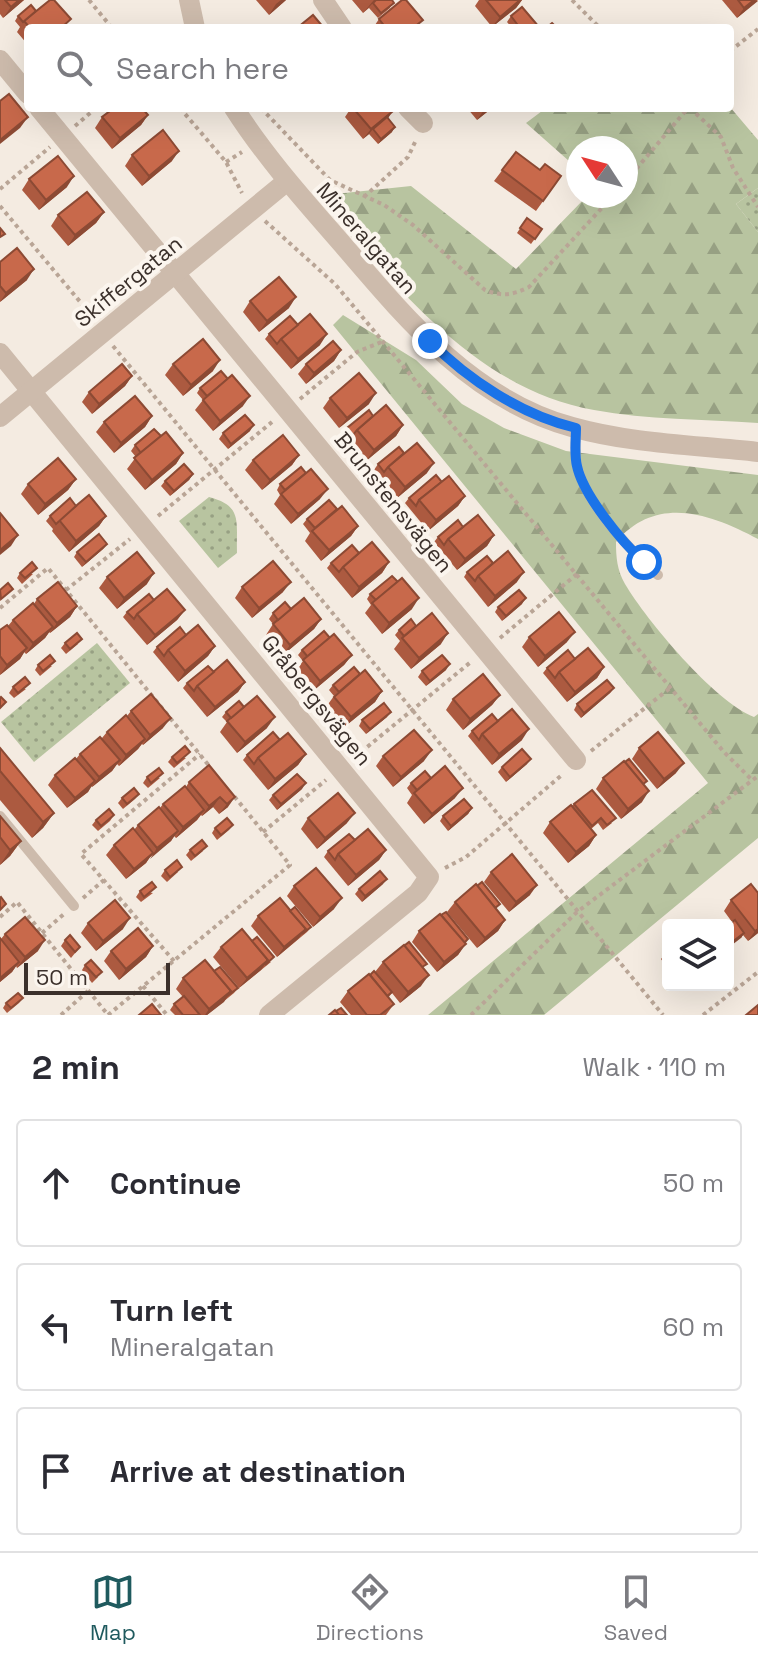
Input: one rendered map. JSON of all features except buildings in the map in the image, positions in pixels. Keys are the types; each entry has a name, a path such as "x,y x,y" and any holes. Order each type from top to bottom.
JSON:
{"street":[{"path":"183,0 193,24"},
{"path":"323,0 339,24"},
{"path":"0,60 24,89"},
{"name":"Brunstensvägen","path":"42,112 576,760"},
{"name":"Mineralgatan","path":"237,112 286,182 390,302 449,361 499,394 537,414 576,428 619,437 758,452"},
{"path":"412,112 423,123"},
{"name":"Skiffergatan","path":"0,417 286,182"},
{"name":"Gråbergsvägen","path":"0,353 429,877"},
{"path":"269,1015 418,893 429,877"}],"lane":[{"path":"576,428 577,466 590,494 630,550 658,575"},
{"path":"0,816 74,906"}],"path":[{"path":"89,0 109,24"},
{"path":"572,0 596,24"},
{"path":"734,48 758,29"},
{"path":"183,112 226,162 246,199"},
{"path":"265,112 330,180 413,225 485,290 499,296 529,287 602,208"},
{"path":"638,167 686,112"},
{"path":"693,112 721,137 733,168 758,207"},
{"path":"364,197 408,157 423,123"},
{"path":"0,206 663,1015"},
{"path":"261,217 335,284 670,688 752,780"},
{"path":"66,590 357,352 384,341"},
{"path":"0,608 48,568 218,776"},
{"path":"263,832 577,574"},
{"path":"429,877 466,857 576,760 670,688"},
{"path":"174,961 81,854 200,754"},
{"path":"471,1015 577,912 758,776"},
{"path":"0,917 17,902 108,1015 290,865 227,787"},
{"path":"703,1015 758,972"},
{"path":"143,986 167,1015"},
{"path":"61,1015 88,991"}],"green space":[{"path":"541,112 734,112 758,140 758,188 736,204 758,232 758,423 594,410 550,398 510,379 438,327 375,263 316,196 411,186 516,269 575,208 638,208 638,136 566,136 566,158 526,123"},
{"path":"758,188 758,232 736,204"},
{"path":"343,315 416,360 462,404 504,428 566,451 758,475 758,539 703,516 667,513 632,527 616,542 622,579 665,638 720,695 754,717 758,714 758,838 544,1015 428,1015 708,783 333,325"},
{"path":"209,497 228,505 237,524 237,553 218,568 179,521"},
{"path":"97,643 130,683 34,762 1,722"}],"route":[{"path":"430,341 449,361 499,394 537,414 576,428 577,466 590,494 630,550 644,562"}]}
